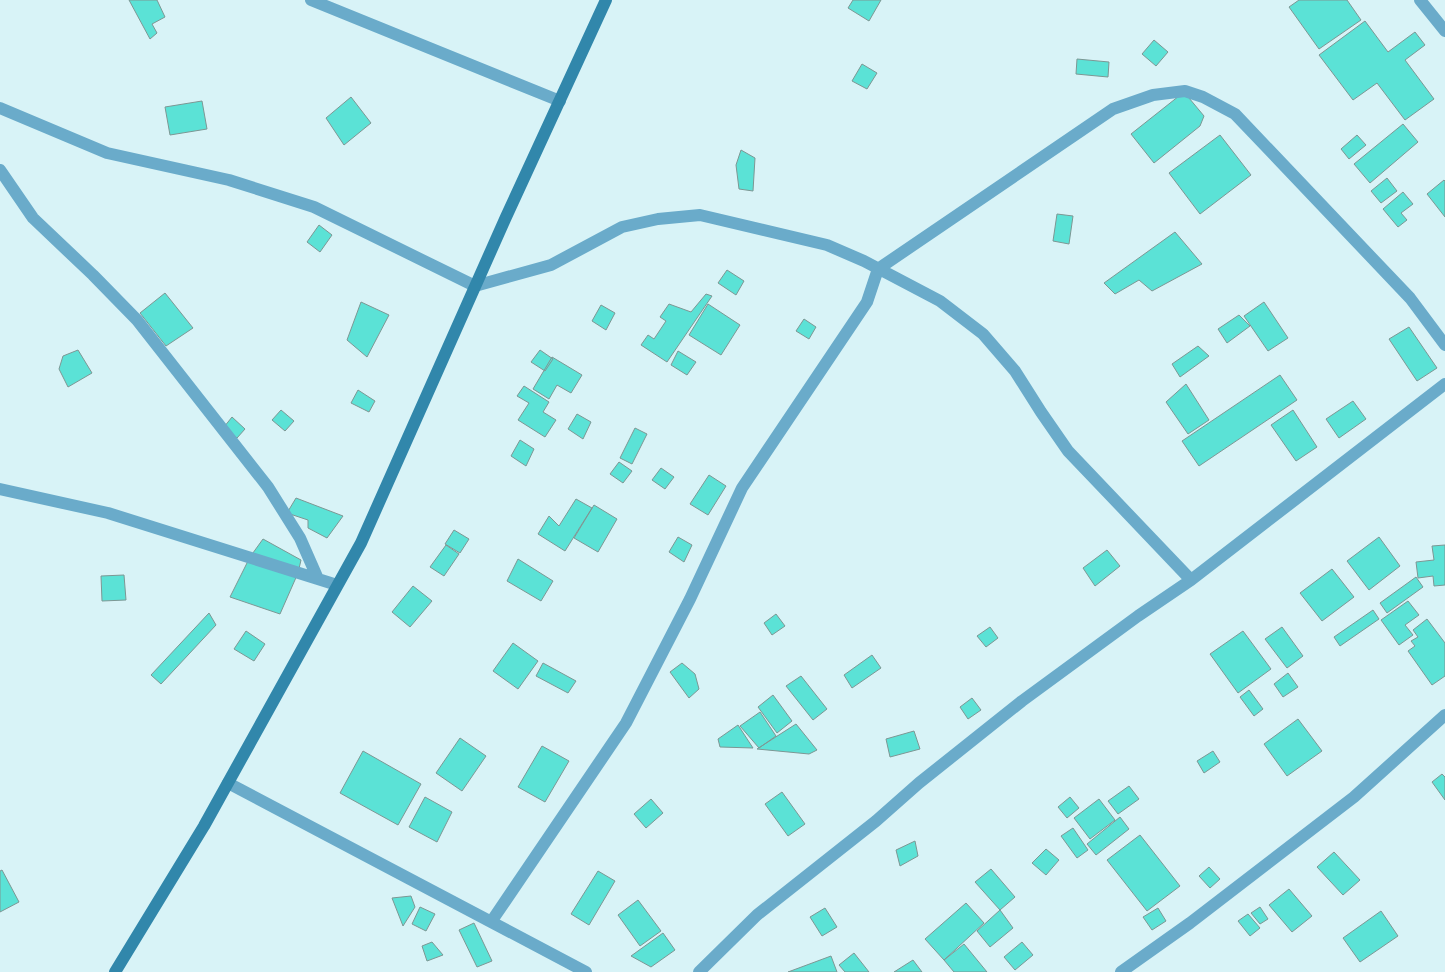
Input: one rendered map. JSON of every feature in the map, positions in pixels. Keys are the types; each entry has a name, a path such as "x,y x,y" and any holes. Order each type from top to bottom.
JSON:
{"street":[{"path":"311,0 560,101"},
{"path":"114,972 204,826 361,543 606,0"},
{"path":"1420,0 1445,31"},
{"path":"491,922 626,723 690,600 742,488 868,302 878,269 1114,109 1153,95 1185,91 1203,97 1235,114 1410,298 1445,345"},
{"path":"0,108 107,153 229,180 314,208 476,286 552,265 622,227 658,219 700,215 827,245 940,301 983,334 1015,371 1068,452 1192,580"},
{"path":"0,170 33,218 137,320 268,487 300,538 318,579"},
{"path":"699,972 757,915 876,822 919,783 967,744 1084,655 1192,580 1445,384"},
{"path":"0,489 108,513 338,585"},
{"path":"1121,972 1190,923 1354,797 1445,715"},
{"path":"228,783 586,972"}],"building":[{"path":"129,0 157,0 165,17 152,24 157,33 150,39"},
{"path":"853,0 881,0 869,21 848,8"},
{"path":"1299,0 1347,0 1361,20 1319,49 1289,7"},
{"path":"1365,21 1388,52 1415,32 1425,45 1405,60 1434,99 1405,120 1377,83 1353,100 1319,55"},
{"path":"1154,40 1168,52 1156,66 1142,54"},
{"path":"1077,59 1109,62 1108,77 1076,74"},
{"path":"862,64 877,73 867,89 852,81"},
{"path":"1184,92 1204,116 1200,126 1154,163 1131,134"},
{"path":"351,97 371,123 344,145 326,118"},
{"path":"202,101 207,129 170,135 165,107"},
{"path":"1403,124 1418,142 1370,183 1354,164"},
{"path":"1220,135 1251,175 1200,214 1169,173"},
{"path":"1357,135 1366,145 1349,159 1341,149"},
{"path":"741,150 755,158 753,191 739,189 736,165"},
{"path":"1387,178 1397,191 1381,203 1371,191"},
{"path":"1445,181 1445,217 1427,194"},
{"path":"1403,192 1413,204 1401,213 1407,220 1398,227 1383,209"},
{"path":"1057,214 1073,216 1069,244 1053,241"},
{"path":"319,225 332,235 320,252 307,242"},
{"path":"1175,232 1202,264 1152,291 1139,280 1115,294 1104,283"},
{"path":"727,270 744,281 736,295 718,283"},
{"path":"165,293 193,328 166,346 140,313"},
{"path":"706,294 712,296 667,362 641,345 648,335 654,339 666,321 660,317 669,304 691,312"},
{"path":"361,302 389,315 367,357 347,340"},
{"path":"1264,302 1288,338 1268,351 1244,316"},
{"path":"708,304 740,325 721,355 689,335"},
{"path":"601,305 615,313 606,330 592,321"},
{"path":"1239,315 1250,326 1227,343 1218,329"},
{"path":"804,319 816,327 809,339 796,331"},
{"path":"1409,327 1437,368 1417,381 1389,339"},
{"path":"1198,346 1209,356 1180,377 1172,364"},
{"path":"78,350 92,373 68,387 59,369 63,356"},
{"path":"540,350 553,359 545,371 531,362"},
{"path":"678,351 696,362 687,375 671,365"},
{"path":"552,357 582,375 571,393 557,385 549,399 533,389"},
{"path":"1280,375 1297,400 1199,466 1182,441"},
{"path":"1186,384 1209,420 1188,434 1166,402"},
{"path":"524,386 549,402 543,412 556,420 545,437 518,420 529,403 517,396"},
{"path":"358,390 375,401 369,412 351,403"},
{"path":"1353,401 1366,419 1339,438 1326,419"},
{"path":"281,410 294,421 285,431 272,420"},
{"path":"1293,410 1317,447 1296,461 1271,425"},
{"path":"577,414 591,422 583,439 568,429"},
{"path":"232,417 245,429 237,438 224,427"},
{"path":"635,428 647,434 632,464 620,458"},
{"path":"520,440 534,449 526,466 511,456"},
{"path":"619,462 632,471 623,483 610,474"},
{"path":"661,468 674,477 665,489 652,480"},
{"path":"709,475 726,486 708,515 690,504"},
{"path":"296,498 343,516 327,538 308,528 308,520 287,513"},
{"path":"576,499 592,508 565,551 538,534 549,516 559,526"},
{"path":"594,505 617,519 598,552 574,538"},
{"path":"454,530 469,539 460,553 445,544"},
{"path":"678,537 692,545 684,562 669,552"},
{"path":"1379,537 1400,566 1369,590 1347,561"},
{"path":"263,539 301,560 298,573 250,557"},
{"path":"446,545 459,554 444,576 430,567"},
{"path":"1445,545 1445,585 1434,586 1433,576 1418,578 1416,562 1434,560 1432,546"},
{"path":"1107,550 1120,566 1095,586 1083,568"},
{"path":"250,557 298,573 280,614 230,597"},
{"path":"518,559 553,581 541,601 507,581"},
{"path":"1332,569 1354,597 1322,621 1300,593"},
{"path":"124,575 126,600 102,601 101,576"},
{"path":"1416,577 1423,587 1387,613 1380,603"},
{"path":"413,586 432,601 410,627 392,612"},
{"path":"1408,601 1419,615 1405,625 1413,635 1399,645 1381,620"},
{"path":"1373,610 1379,619 1340,646 1334,637"},
{"path":"209,613 216,625 161,684 151,675"},
{"path":"776,614 785,626 772,635 764,623"},
{"path":"1427,619 1445,643 1445,676 1432,685 1408,651 1415,646 1411,641 1418,637 1413,630"},
{"path":"990,627 998,638 986,647 977,636"},
{"path":"1282,627 1303,656 1287,668 1265,639"},
{"path":"246,631 265,644 254,661 234,649"},
{"path":"1243,631 1271,669 1238,693 1210,654"},
{"path":"513,643 538,661 518,689 493,671"},
{"path":"872,655 881,668 852,688 844,675"},
{"path":"543,663 576,681 568,693 536,676"},
{"path":"682,663 695,674 699,689 689,698 670,672"},
{"path":"1288,673 1298,687 1283,697 1274,684"},
{"path":"801,676 827,709 813,720 786,686"},
{"path":"1249,690 1263,709 1254,716 1240,697"},
{"path":"773,695 792,721 777,733 758,707"},
{"path":"972,698 981,710 968,719 960,707"},
{"path":"760,712 776,736 759,748 740,726"},
{"path":"1298,719 1322,751 1287,776 1264,744"},
{"path":"796,724 817,750 809,754 757,749"},
{"path":"738,725 753,748 720,747 718,739"},
{"path":"914,731 920,749 890,757 886,739"},
{"path":"460,738 486,756 462,791 436,773"},
{"path":"542,746 569,761 545,802 518,787"},
{"path":"363,751 421,784 398,825 340,793"},
{"path":"1213,751 1220,762 1204,773 1197,761"},
{"path":"1442,774 1445,777 1445,800 1432,782"},
{"path":"1129,786 1139,799 1118,814 1108,801"},
{"path":"782,792 805,824 788,836 765,804"},
{"path":"425,797 452,812 437,842 409,827"},
{"path":"1070,797 1079,808 1067,818 1058,807"},
{"path":"651,799 663,813 646,828 634,814"},
{"path":"1099,799 1115,820 1090,839 1074,818"},
{"path":"1120,817 1129,829 1096,855 1087,844"},
{"path":"1073,828 1088,850 1077,858 1061,836"},
{"path":"1140,835 1180,886 1147,911 1107,860"},
{"path":"915,841 918,856 900,866 896,850"},
{"path":"1046,849 1059,860 1046,875 1032,863"},
{"path":"1334,852 1360,880 1343,895 1317,867"},
{"path":"1209,867 1220,879 1210,888 1199,876"},
{"path":"991,869 1015,897 1000,910 975,882"},
{"path":"2,870 19,902 0,912 0,871"},
{"path":"598,871 615,881 589,925 571,914"},
{"path":"1289,889 1312,916 1292,932 1269,905"},
{"path":"411,896 415,907 403,926 392,898"},
{"path":"638,900 661,931 640,946 618,915"},
{"path":"966,903 984,923 944,960 925,939"},
{"path":"420,907 435,914 426,931 412,924"},
{"path":"1260,907 1268,919 1260,924 1251,913"},
{"path":"825,908 837,927 822,936 810,917"},
{"path":"1158,908 1166,921 1152,930 1143,917"},
{"path":"1000,910 1013,928 990,947 977,931"},
{"path":"1381,911 1398,936 1360,962 1343,938"},
{"path":"1248,914 1260,928 1250,936 1238,921"},
{"path":"474,923 492,961 477,967 459,930"},
{"path":"663,933 675,950 651,967 631,956"},
{"path":"432,942 443,955 427,961 422,946"},
{"path":"1022,942 1033,955 1015,970 1004,957"},
{"path":"964,944 987,972 954,972 944,960"},
{"path":"854,953 869,972 845,972 839,965"},
{"path":"831,956 837,972 788,972"},
{"path":"913,960 922,972 894,972"}]}
